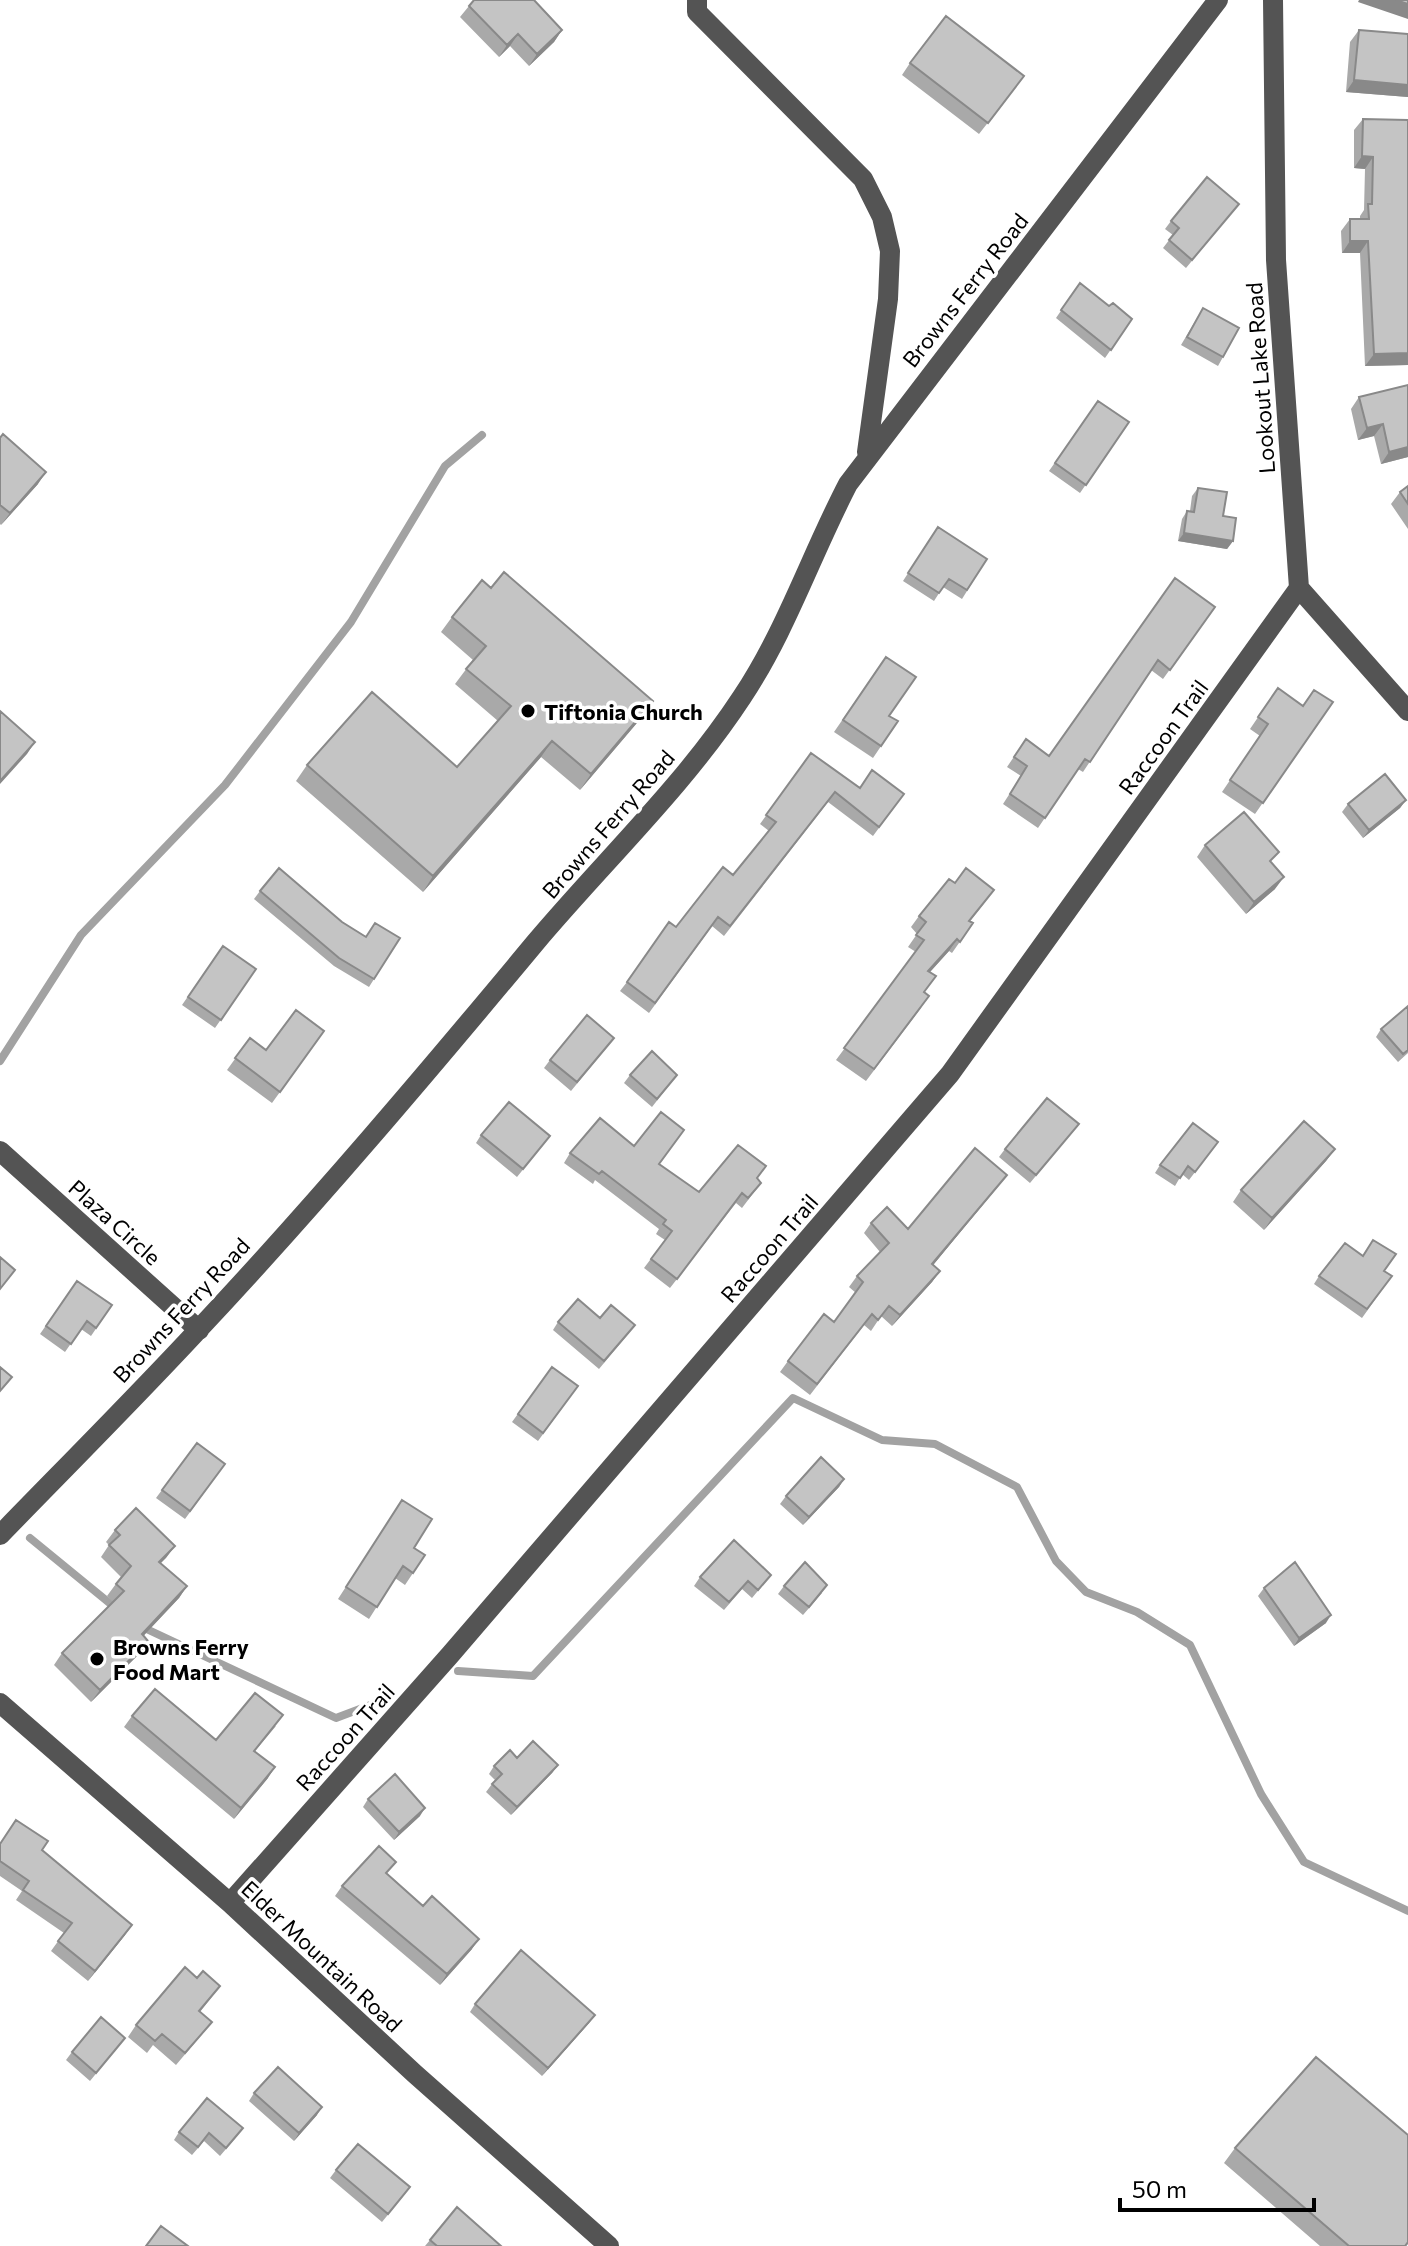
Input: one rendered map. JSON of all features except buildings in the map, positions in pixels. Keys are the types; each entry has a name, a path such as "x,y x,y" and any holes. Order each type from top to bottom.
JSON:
{"street":[{"path":"697,0 697,12 863,179 882,217 890,251 888,299 867,456"},
{"name":"Browns Ferry Road","path":"0,1535 199,1330 352,1159 537,940 685,774 741,698 778,635 816,546 867,456 1218,0"},
{"name":"Lookout Lake Road","path":"1273,0 1276,260 1299,588"},
{"path":"1299,588 1408,711"},
{"name":"Raccoon Trail","path":"230,1903 459,1644 950,1074 1299,588"},
{"name":"Plaza Circle","path":"0,1151 199,1330"},
{"name":"Elder Mountain Road","path":"0,1703 230,1903 420,2079 609,2246"}],"waterway":[{"path":"0,1061 81,935 225,785 351,622 445,466 482,435"},
{"path":"458,1671 533,1676 793,1398 882,1440 935,1444 1017,1487 1056,1561 1086,1592 1137,1612 1190,1645 1261,1794 1304,1862 1408,1911"},
{"path":"30,1538 118,1610"},
{"path":"138,1625 336,1718 389,1698"}],"place":[{"name":"Tiftonia Church","path":"528,711"},
{"name":"Browns Ferry Food Mart","path":"97,1659"}]}
